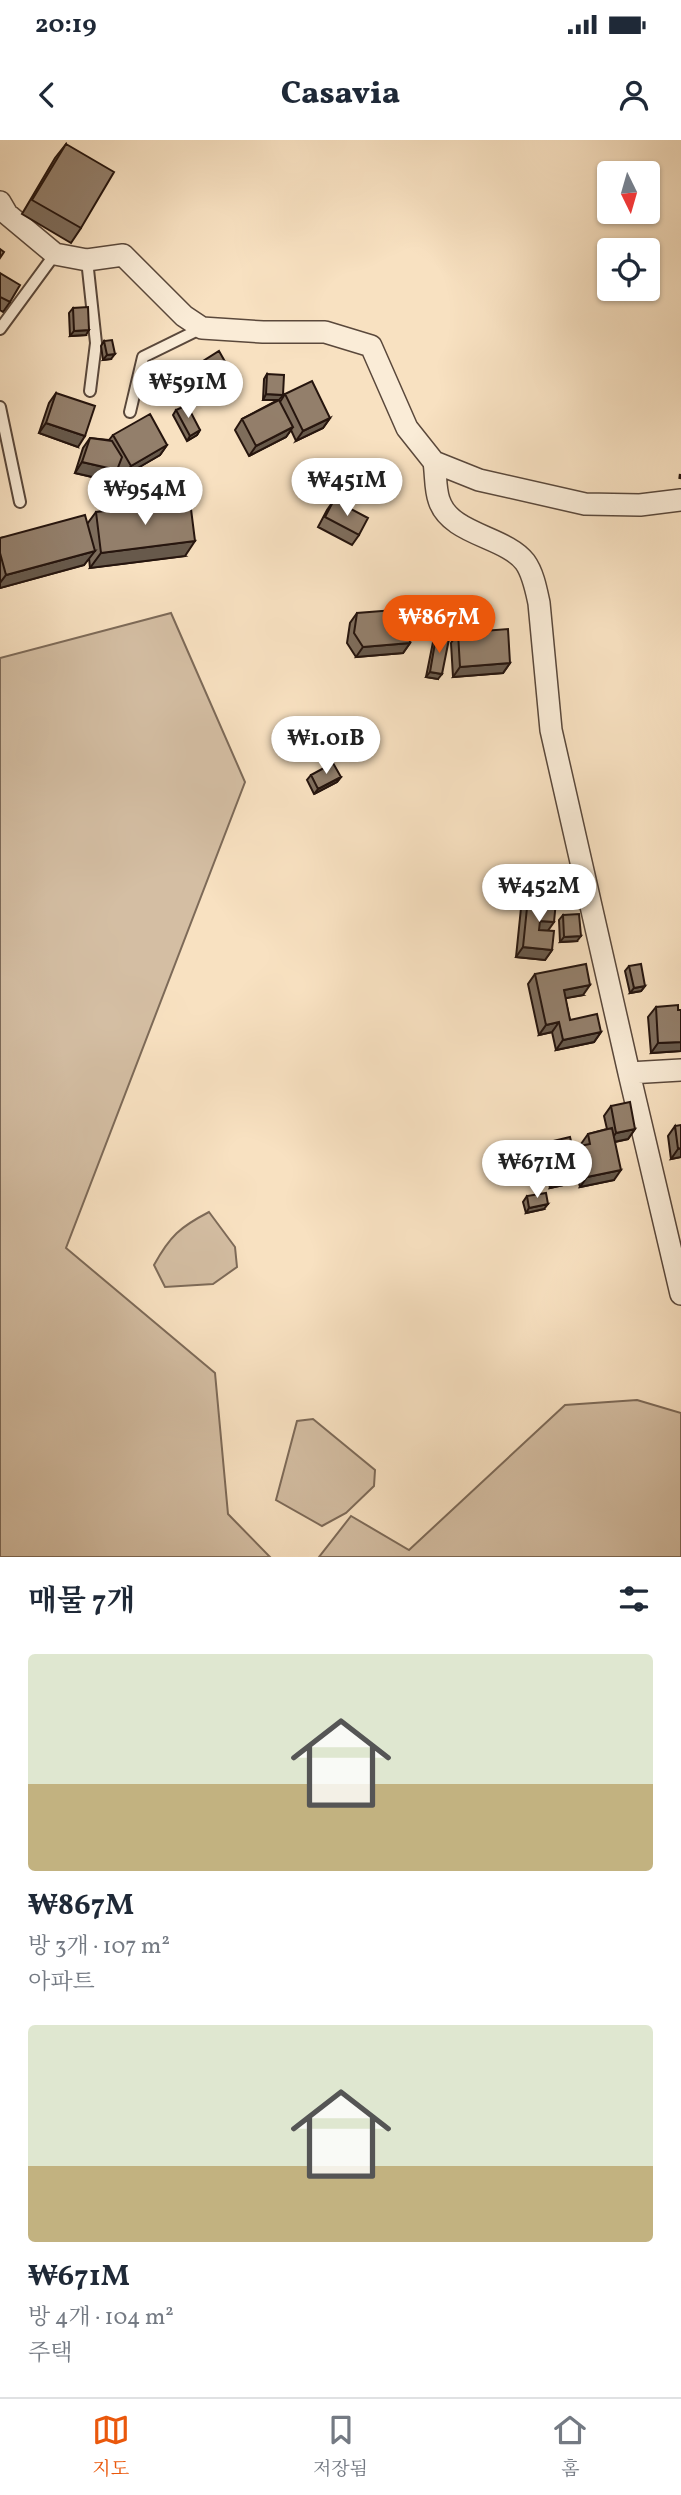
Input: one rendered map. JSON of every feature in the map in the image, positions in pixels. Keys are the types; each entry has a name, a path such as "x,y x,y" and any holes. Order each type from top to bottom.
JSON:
{"street":[{"path":"0,202 7,214 55,254 87,260 122,255 184,316 202,328 325,332 371,346 407,428 434,462 479,480 585,504 640,505 681,499"},
{"path":"434,462 439,502 458,525 496,542 524,561 534,583 539,603 551,730 681,1294"},
{"path":"629,1073 681,1070"}],"lane":[{"path":"0,329 55,254"},
{"path":"87,260 96,343 90,391"},
{"path":"130,412 143,357 202,328"},
{"path":"0,407 20,502"}],"shaded area":[{"path":"171,613 245,782 66,1248 215,1373 228,1514 270,1557 0,1557 0,658"},
{"path":"209,1212 235,1247 237,1267 213,1284 165,1287 154,1265 177,1233"},
{"path":"637,1400 681,1413 681,1557 319,1557 351,1516 409,1550 565,1405"},
{"path":"313,1419 375,1470 374,1486 346,1513 322,1526 276,1500 297,1421"}],"building":[{"path":"66,144 114,172 81,228 32,200"},
{"path":"0,273 20,285 10,302 0,297"},
{"path":"88,307 89,330 74,331 73,308"},
{"path":"112,340 115,354 107,355 104,341"},
{"path":"219,351 228,367 186,393 176,378"},
{"path":"267,374 284,375 283,395 266,394"},
{"path":"312,381 330,418 303,431 285,394"},
{"path":"56,393 95,406 85,436 46,423"},
{"path":"279,400 293,427 256,446 242,419"},
{"path":"187,405 200,430 190,436 176,410"},
{"path":"150,414 167,445 131,466 113,435"},
{"path":"90,438 112,441 122,457 117,470 82,462"},
{"path":"334,500 368,518 359,535 325,517"},
{"path":"190,501 195,541 101,553 96,512"},
{"path":"85,515 95,551 6,575 0,553 0,538"},
{"path":"407,609 410,643 363,647 354,633 357,613"},
{"path":"508,629 510,663 460,667 458,633"},
{"path":"436,637 449,639 442,674 430,672"},
{"path":"333,763 341,777 318,789 311,775"},
{"path":"528,898 556,901 554,922 540,921 539,930 554,931 552,950 523,947"},
{"path":"579,914 581,936 564,937 563,915"},
{"path":"586,964 590,985 564,990 570,1020 597,1014 601,1032 563,1040 559,1022 546,1025 535,974"},
{"path":"641,964 645,986 634,988 629,966"},
{"path":"678,1005 678,1010 681,1010 681,1042 658,1043 656,1007"},
{"path":"630,1102 635,1129 616,1133 611,1106"},
{"path":"681,1125 681,1148 678,1149 675,1126"},
{"path":"612,1128 621,1170 587,1177 580,1146 590,1144 588,1134"},
{"path":"570,1137 579,1173 557,1178 549,1142"},
{"path":"546,1193 548,1204 529,1208 527,1196"}]}
